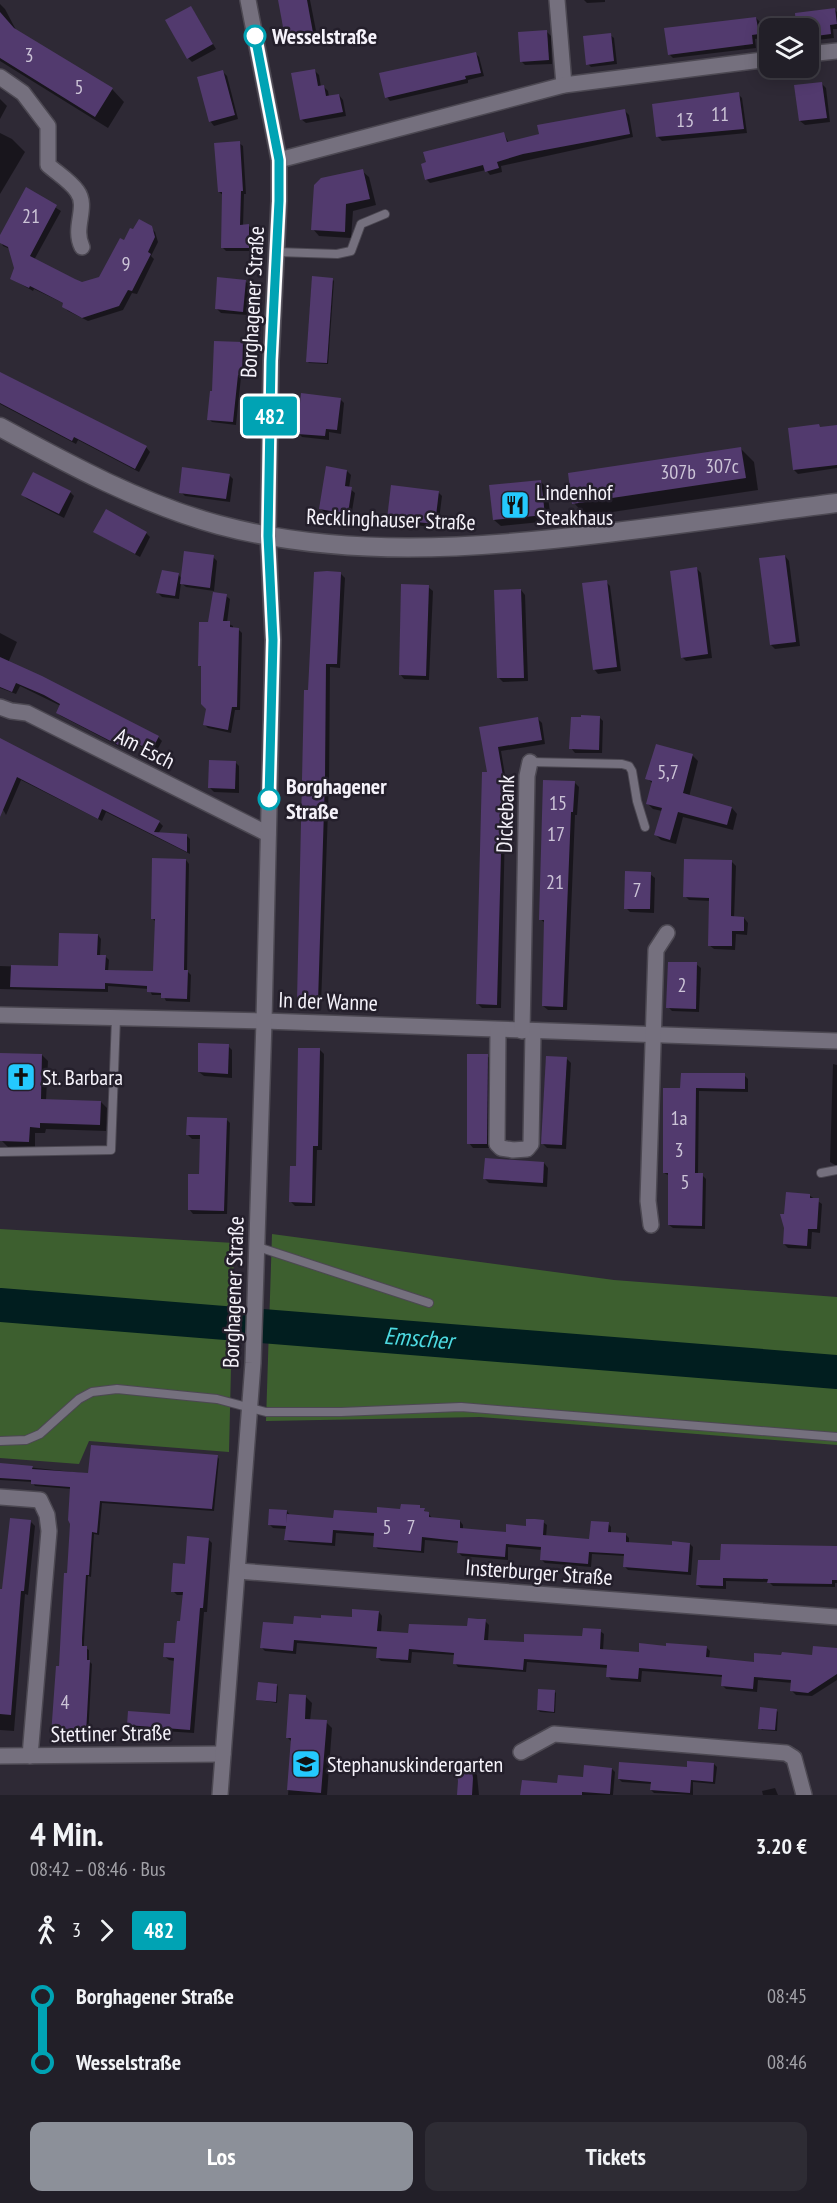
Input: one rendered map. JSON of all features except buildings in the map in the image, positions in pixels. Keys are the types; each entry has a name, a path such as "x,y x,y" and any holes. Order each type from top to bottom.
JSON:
{"street":[{"name":"Borghagener Straße","path":"220,1795 253,1363 273,640 268,536 271,361 279,160 248,0"},
{"path":"557,0 564,85"},
{"path":"819,53 837,51"},
{"path":"279,160 564,85 759,60"},
{"path":"0,77 23,93 48,126 48,165 78,192 82,204 77,237 82,247"},
{"name":"Recklinghauser Straße","path":"0,427 82,471 172,510 219,525 318,544 417,548 513,544 837,503"},
{"name":"Am Esch","path":"0,706 10,711 27,713 268,834"},
{"name":"Dickebank","path":"498,1030 497,1144 501,1148 513,1150 527,1149 531,1144 527,776 530,762"},
{"path":"651,1226 648,1201 656,950 667,933"},
{"name":"In der Wanne","path":"0,1015 653,1033 837,1041"},
{"path":"0,1497 40,1500 47,1515 49,1531 30,1756"},
{"name":"Insterburger Straße","path":"238,1571 837,1617"},
{"path":"521,1752 554,1734 786,1753 794,1758 804,1795"},
{"name":"Stettiner Straße","path":"0,1756 223,1754"}],"lane":[{"path":"277,252 337,254 351,252 361,224 386,214"},
{"name":"Dickebank","path":"530,762 629,766 645,827"},
{"path":"0,1152 111,1150 116,1018"},
{"path":"821,1173 837,1170"},
{"path":"258,1247 429,1303"},
{"path":"0,1441 26,1440 40,1434 79,1399 92,1392 117,1389 217,1399 266,1412 461,1407 837,1437"}],"green space":[{"path":"0,1229 234,1243 229,1452 89,1441 79,1464 0,1458"},
{"path":"272,1234 614,1280 837,1297 837,1445 480,1417 266,1421"}],"waterway":[{"name":"Emscher","path":"0,1305 837,1372"}],"bus line":[{"name":"482","path":"255,36 279,160 271,361 268,536 273,640 269,799"}],"place":[{"name":"Wesselstraße","path":"255,36"},
{"name":"Lindenhof Steakhaus","path":"515,505"},
{"name":"Borghagener Straße","path":"269,799"},
{"name":"St. Barbara","path":"21,1077"},
{"name":"Stephanuskindergarten","path":"306,1764"}]}
